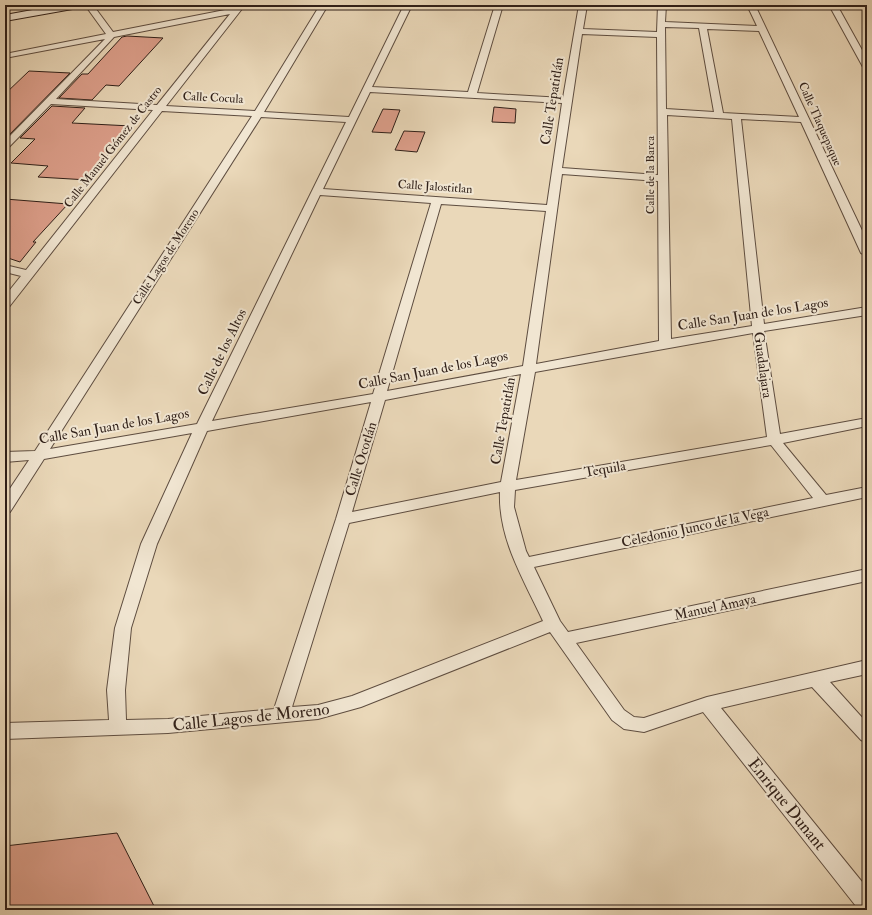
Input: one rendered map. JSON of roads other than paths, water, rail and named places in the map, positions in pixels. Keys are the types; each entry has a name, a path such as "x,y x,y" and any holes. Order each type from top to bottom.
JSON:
{"street":[{"path":"5,18 78,5"},
{"path":"88,5 111,35"},
{"name":"Calle Lagos de Moreno","path":"5,508 258,114 324,5"},
{"name":"Calle de los Altos","path":"118,728 116,690 123,628 136,580 149,544 202,427 408,5"},
{"path":"472,95 499,5"},
{"name":"Calle Tepatitlán","path":"583,5 551,208 529,368 508,486 507,507 512,531 523,564 553,624 618,715 630,724 644,725 707,704"},
{"name":"Calle de la Barca","path":"662,5 661,35 665,344"},
{"name":"Calle Tlaquepaque","path":"751,5 867,253"},
{"path":"832,5 867,66"},
{"path":"5,56 239,7"},
{"name":"Calle Manuel Gómez de Castro","path":"5,304 161,108 239,7"},
{"path":"662,24 763,29"},
{"path":"703,26 719,115"},
{"path":"579,31 661,35"},
{"path":"5,146 109,39 111,35"},
{"path":"368,89 567,101"},
{"name":"Calle Cocula","path":"48,101 352,120"},
{"path":"662,112 806,120"},
{"name":"Guadalajara","path":"736,117 758,329 774,440"},
{"path":"558,171 663,178"},
{"name":"Calle Jalostitlan","path":"317,192 551,208"},
{"name":"Calle Ocotlán","path":"280,716 343,518 437,200"},
{"path":"5,268 29,275"},
{"name":"Calle San Juan de los Lagos","path":"5,458 39,455 379,396 665,344 867,311"},
{"name":"Tequila","path":"343,518 508,486 774,440 867,422"},
{"path":"774,440 822,500"},
{"name":"Celedonio Junco de la Vega","path":"523,564 822,500 867,492"},
{"name":"Manuel Amaya","path":"563,638 867,576"},
{"name":"Calle Lagos de Moreno","path":"5,731 168,726 318,712 355,702 553,624"},
{"path":"707,704 867,667"},
{"path":"816,678 867,735"},
{"name":"Enrique Dunant","path":"707,704 867,904"}]}
